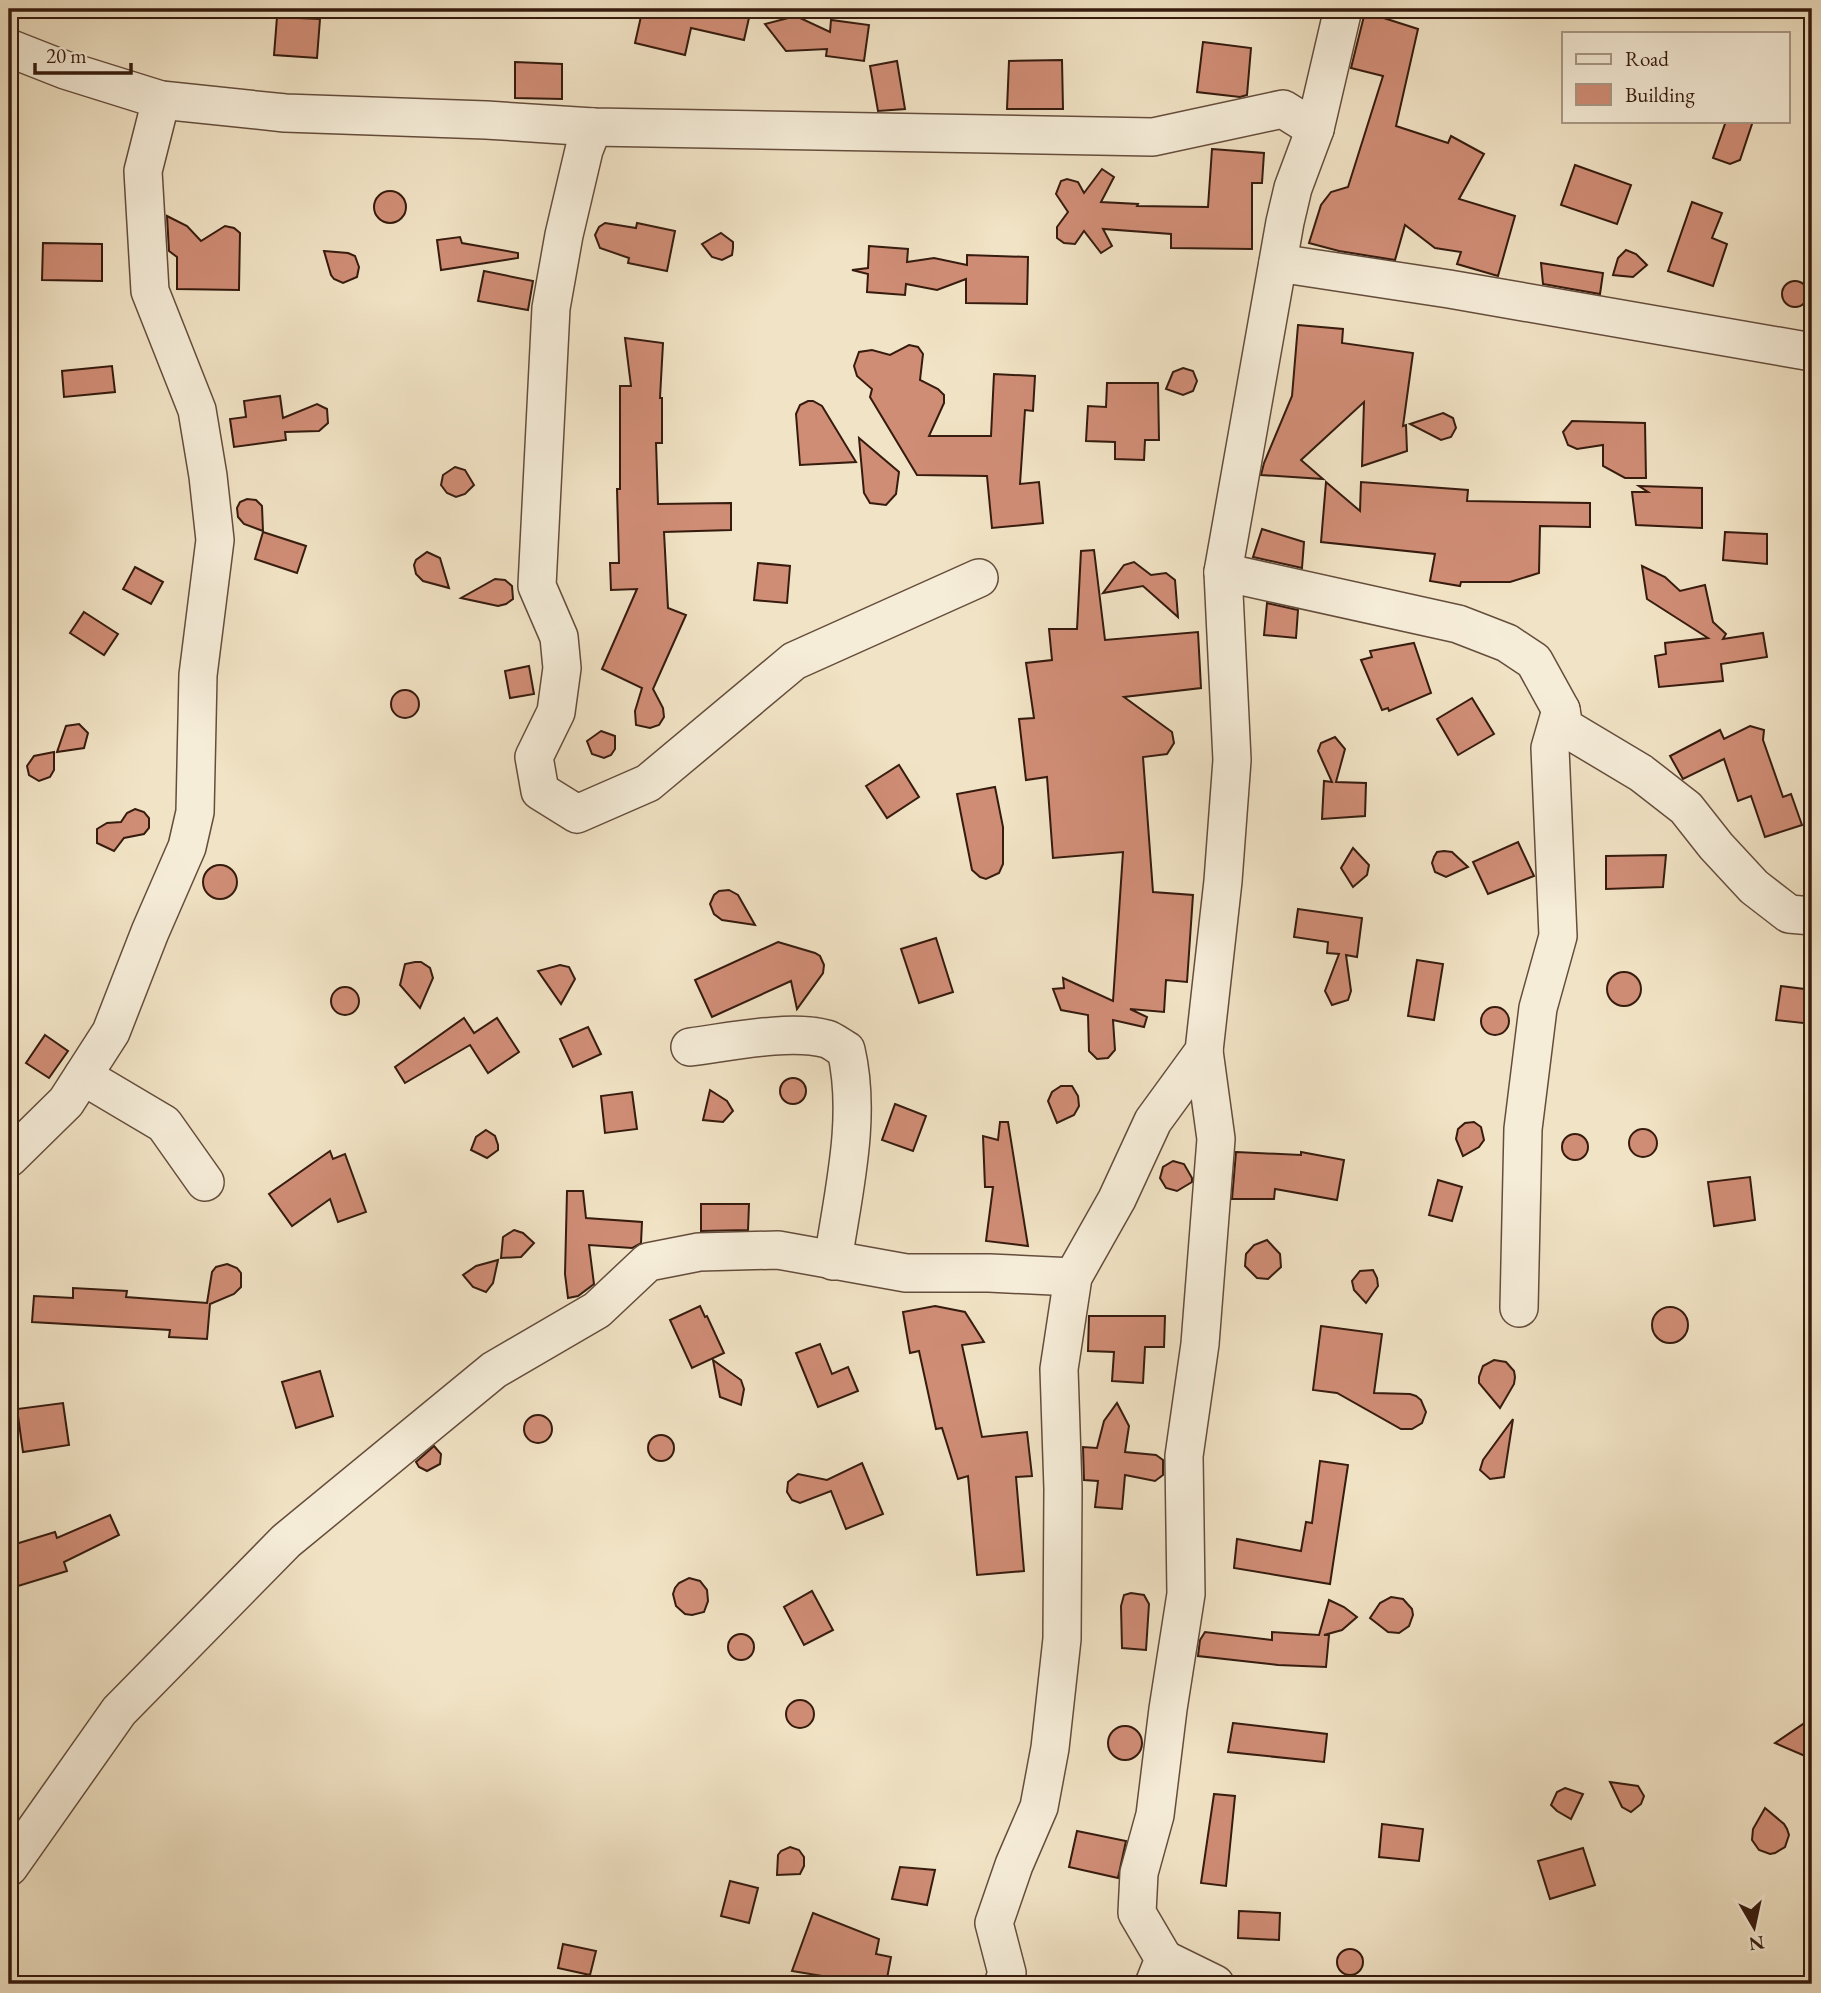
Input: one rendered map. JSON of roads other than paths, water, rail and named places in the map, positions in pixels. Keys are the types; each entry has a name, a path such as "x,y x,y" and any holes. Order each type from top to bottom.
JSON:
{"street":[{"path":"1215,1984 1159,1971 1137,1913 1139,1873 1155,1815 1186,1594 1184,1456 1200,1344 1216,1139 1204,1051 1223,881 1232,760 1223,572 1293,188 1315,129 1343,9"},
{"path":"9,48 65,70 161,100 285,113 486,120 593,127 1153,137 1283,109 1315,129"},
{"path":"9,1158 66,1102 111,1032 150,932 183,859 195,812 198,675 215,540 197,410 150,291 143,171 161,100"},
{"path":"593,127 584,150 566,224 551,308 537,586 559,637 562,668 556,712 534,757 540,791 577,814 648,783 794,661 979,578"},
{"path":"1278,263 1449,289 1812,352"},
{"path":"1223,572 1458,624 1507,643 1534,662 1561,710 1564,727 1641,773 1686,808 1754,887 1789,914 1812,916"},
{"path":"1519,1308 1523,1129 1538,1008 1558,936 1550,748 1561,710"},
{"path":"690,1047 768,1037 807,1037 829,1040 846,1050 852,1078 849,1150 833,1261"},
{"path":"1003,1984 1007,1973 994,1923 1014,1865 1039,1807 1050,1748 1062,1639 1063,1489 1059,1369 1073,1277 1117,1199 1153,1121 1204,1051"},
{"path":"83,1076 164,1124 205,1182"},
{"path":"13,1849 119,1711 286,1541 494,1370 597,1310 648,1262 699,1252 778,1250 906,1273 1073,1277"}]}
